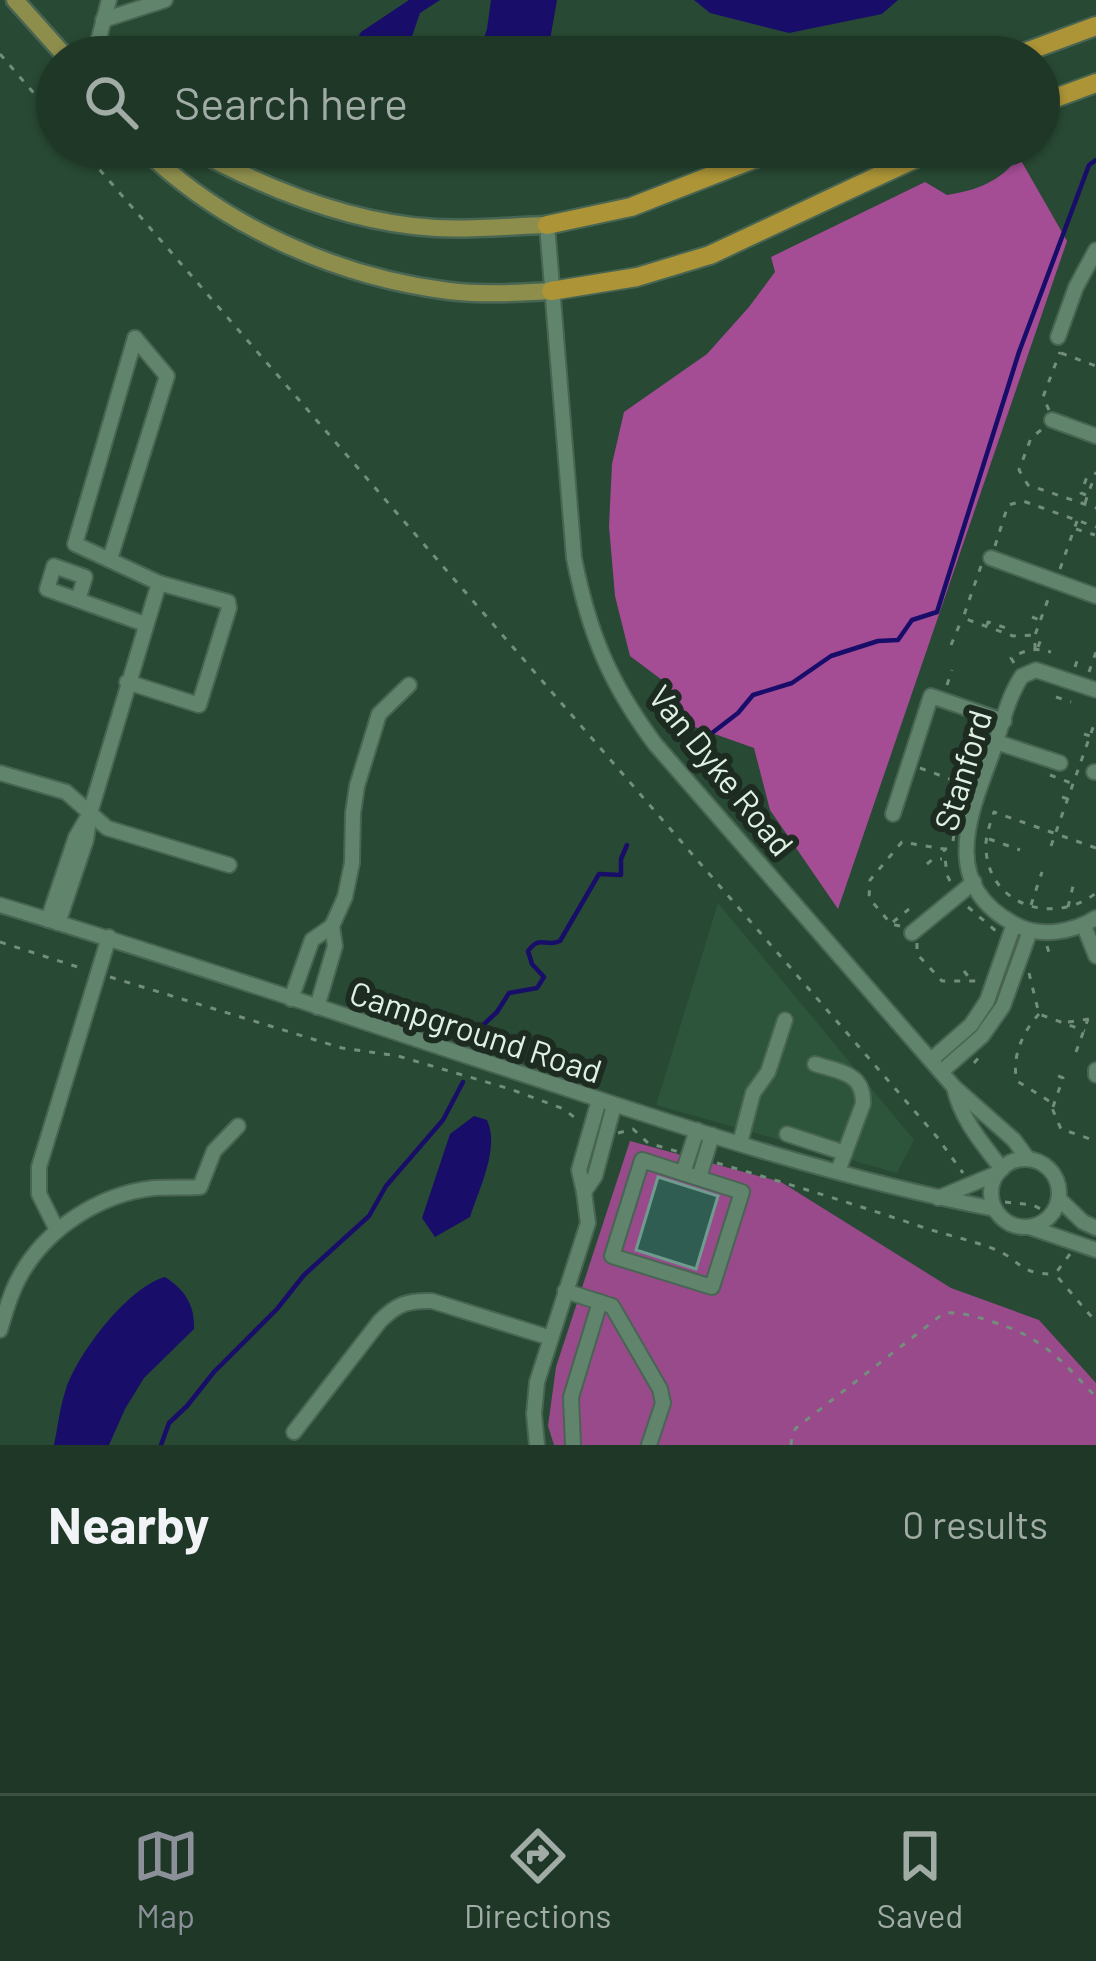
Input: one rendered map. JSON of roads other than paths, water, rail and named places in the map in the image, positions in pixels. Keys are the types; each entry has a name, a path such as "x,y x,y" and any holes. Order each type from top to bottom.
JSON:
{"highway":[{"path":"1060,39 1096,26"},
{"path":"1060,96 1096,83"},
{"path":"547,225 631,207 731,168"},
{"path":"551,291 609,284 694,261 896,168"}],"main road":[{"path":"15,0 47,36"},
{"path":"163,168 229,214 284,244 350,268 453,291 551,291"},
{"path":"228,168 284,192 370,218 434,228 547,225"}],"street":[{"path":"99,36 109,0"},
{"path":"103,20 165,0"},
{"name":"Van Dyke Road","path":"547,225 574,558 601,657 655,744 954,1087 1014,1140 1028,1159 1048,1168 1059,1198"},
{"path":"1058,338 1076,287 1096,250"},
{"path":"110,559 166,376 135,338 75,544 159,583 228,602 199,705 127,682"},
{"path":"1049,420 1096,436"},
{"path":"991,558 1096,596"},
{"path":"53,921 86,841 127,682 159,583"},
{"path":"78,600 145,624"},
{"name":"Stanford","path":"1030,931 989,904 974,882 965,850 970,815 1018,682 1030,672 1044,672 1096,690"},
{"path":"292,998 312,940 332,926 345,897 357,786 379,714 409,686"},
{"path":"895,822 931,696 1004,721"},
{"path":"996,742 1061,765"},
{"path":"0,773 66,792 107,827 229,865"},
{"path":"912,933 974,882"},
{"name":"Campground Road","path":"0,905 704,1133 938,1198 993,1202 1008,1223 1029,1227"},
{"path":"936,1066 982,1036 1003,1006 1030,931 1056,932 1090,922 1096,956"},
{"path":"936,1066 987,1001 1014,924"},
{"path":"317,1007 335,946 332,926"},
{"path":"57,1230 39,1193 39,1167 109,937"},
{"path":"740,1143 753,1093 768,1072 785,1020"},
{"path":"815,1064 853,1075 864,1096 838,1171"},
{"name":"Van Dyke Road","path":"954,1087 958,1107 1000,1171"},
{"path":"537,1445 537,1382 588,1223 579,1170 595,1143 607,1102"},
{"path":"0,1330 18,1279 57,1230 90,1208 133,1192 200,1187 214,1150 238,1126"},
{"path":"691,1176 704,1133"},
{"path":"787,1134 844,1153"},
{"path":"938,1198 1016,1160 1028,1159"},
{"path":"642,1160 691,1176 742,1192 712,1287 612,1256 642,1160"},
{"path":"993,1202 1000,1171"},
{"path":"1029,1227 1051,1214 1059,1198 1096,1228"},
{"path":"1029,1227 1096,1250"},
{"path":"565,1291 612,1306 662,1394 649,1445"},
{"path":"294,1432 396,1305 432,1301 550,1338"},
{"path":"573,1445 571,1397 599,1302"}],"waterway":[{"path":"709,746 712,733 753,695 792,683 831,656 878,641 898,640 912,620 937,612 1019,352 1089,165 1096,160"},
{"path":"481,1027 509,993 537,988 544,977 528,951 536,943 560,941 599,874 621,875 627,845"},
{"path":"161,1445 169,1423 214,1372 304,1275 369,1216 386,1186 443,1120 463,1082"}]}
